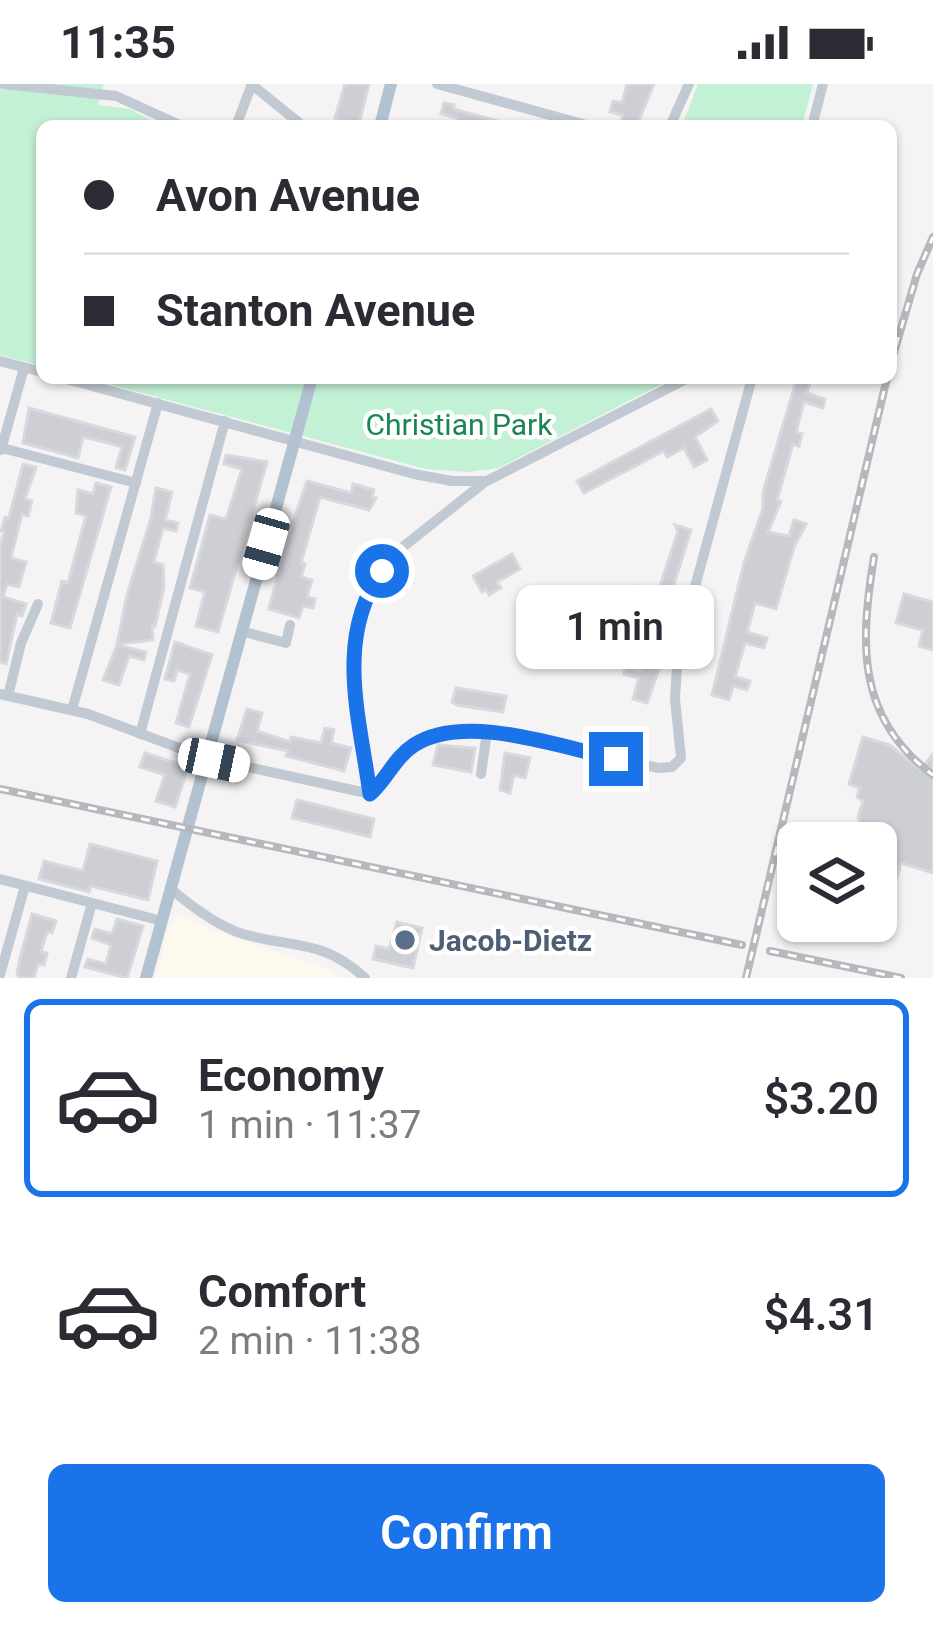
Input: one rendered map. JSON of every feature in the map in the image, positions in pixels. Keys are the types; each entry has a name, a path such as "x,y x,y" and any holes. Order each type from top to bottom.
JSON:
{"main road":[{"path":"382,120 392,84"},
{"path":"146,978 309,384"}],"street":[{"path":"4,84 108,89 171,120"},
{"path":"238,120 251,84 296,120"},
{"path":"437,84 568,120"},
{"path":"673,120 689,84"},
{"path":"814,120 823,84"},
{"path":"0,361 36,371"},
{"path":"24,368 1,451 136,483"},
{"path":"86,384 427,477 487,481"},
{"path":"370,794 352,663 362,608 377,578 399,550 487,481 676,384"},
{"path":"370,794 397,759 420,741 453,730 487,732 659,768 672,767 681,758 675,699 678,650 750,384"},
{"path":"72,710 158,403"},
{"path":"140,734 225,421"},
{"path":"38,604 4,695 72,710 206,758 370,794"},
{"path":"242,631 286,643 290,625"},
{"path":"481,774 487,732"},
{"path":"0,879 162,921"},
{"path":"0,975 25,886"},
{"path":"171,889 227,928 313,945 365,978"},
{"path":"71,978 92,903"}],"shaded area":[{"path":"180,914 215,931 326,968 341,978 156,978 169,925"}],"green space":[{"path":"0,84 104,84 98,105 130,109 150,120 36,120 36,364 0,355"},
{"path":"698,84 813,84 804,120 684,120"},
{"name":"Christian Park","path":"108,384 661,384 499,468 426,469"}],"building":[{"path":"345,84 369,84 360,120 335,118"},
{"path":"627,84 654,84 639,120 621,120 623,115 610,112 613,101 622,103"},
{"path":"444,103 494,120 456,120 441,114"},
{"path":"795,384 809,384 807,393 825,399 823,408 804,402 796,432 802,434 799,446 793,444 777,500 781,501 768,532 789,536 794,520 806,524 794,547 776,609 755,603 747,632 767,638 764,648 745,643 735,677 750,681 747,690 733,686 729,700 712,695 744,563 763,508 763,492"},
{"path":"29,408 135,437 125,470 116,468 122,447 109,443 83,437 78,458 23,443"},
{"path":"711,409 718,421 695,437 707,460 694,467 684,448 667,457 664,451 584,493 577,481"},
{"path":"226,455 267,462 218,632 196,626 205,592 190,588 210,515 226,519 242,469 224,464"},
{"path":"23,464 36,467 25,499 32,501 28,516 22,514 11,558 26,562 19,587 7,584 3,597 26,604 22,616 17,614 6,664 0,662 1,531"},
{"path":"307,481 351,493 353,484 374,490 372,497 376,498 369,510 320,497 301,563 305,564 301,577 312,580 307,597 315,599 313,608 303,606 299,618 269,609"},
{"path":"96,483 111,487 70,628 51,623 62,581 68,583 86,516 76,513 78,490 93,494"},
{"path":"156,488 172,492 165,520 178,523 176,531 163,528 154,562 163,565 164,587 152,625 153,640 117,644 151,518"},
{"path":"675,525 691,530 664,617 656,663 661,664 647,703 633,699 639,678 624,674 626,666 640,671 648,634 653,598 636,593 637,586 658,592 678,531"},
{"path":"512,554 520,569 497,582 501,588 489,595 486,589 482,592 473,576"},
{"path":"904,594 933,602 933,650 919,646 923,630 896,623"},
{"path":"175,642 212,655 189,727 176,723 190,674 177,670 174,681 165,679"},
{"path":"117,645 146,652 144,660 129,656 119,685 103,680"},
{"path":"456,688 506,696 503,712 457,705 452,702"},
{"path":"247,709 262,713 257,731 290,742 291,737 321,743 325,728 334,730 331,743 351,748 344,771 286,756 288,751 237,740"},
{"path":"863,737 890,745 920,770 933,754 933,873 901,863 897,878 897,822 860,822 860,788 849,784"},
{"path":"438,745 475,748 471,772 433,765"},
{"path":"145,753 188,767 175,807 156,801 165,775 140,767"},
{"path":"505,753 530,758 525,778 514,775 510,793 500,790"},
{"path":"297,800 374,819 370,837 292,818"},
{"path":"90,844 157,861 148,900 39,879 44,861 83,871"},
{"path":"32,914 56,921 41,952 47,953 44,965 38,964 34,978 20,978 20,958"},
{"path":"117,919 143,926 127,978 85,967 88,959 106,964 111,945 92,938 95,929 112,934"},
{"name":"Jacob-Dietz","path":"397,922 422,928 413,968 373,959 376,946 389,949"}],"railway":[{"path":"897,342 933,237"},
{"path":"746,978 886,384"},
{"path":"874,557 866,619 869,677 889,729 933,775"},
{"path":"0,789 742,945"},
{"path":"770,951 901,978"}],"place":[{"name":"Jacob-Dietz","path":"405,940"}],"route":[{"path":"382,571 362,608 352,656 370,794 409,748 453,730 487,732 616,759"}]}
